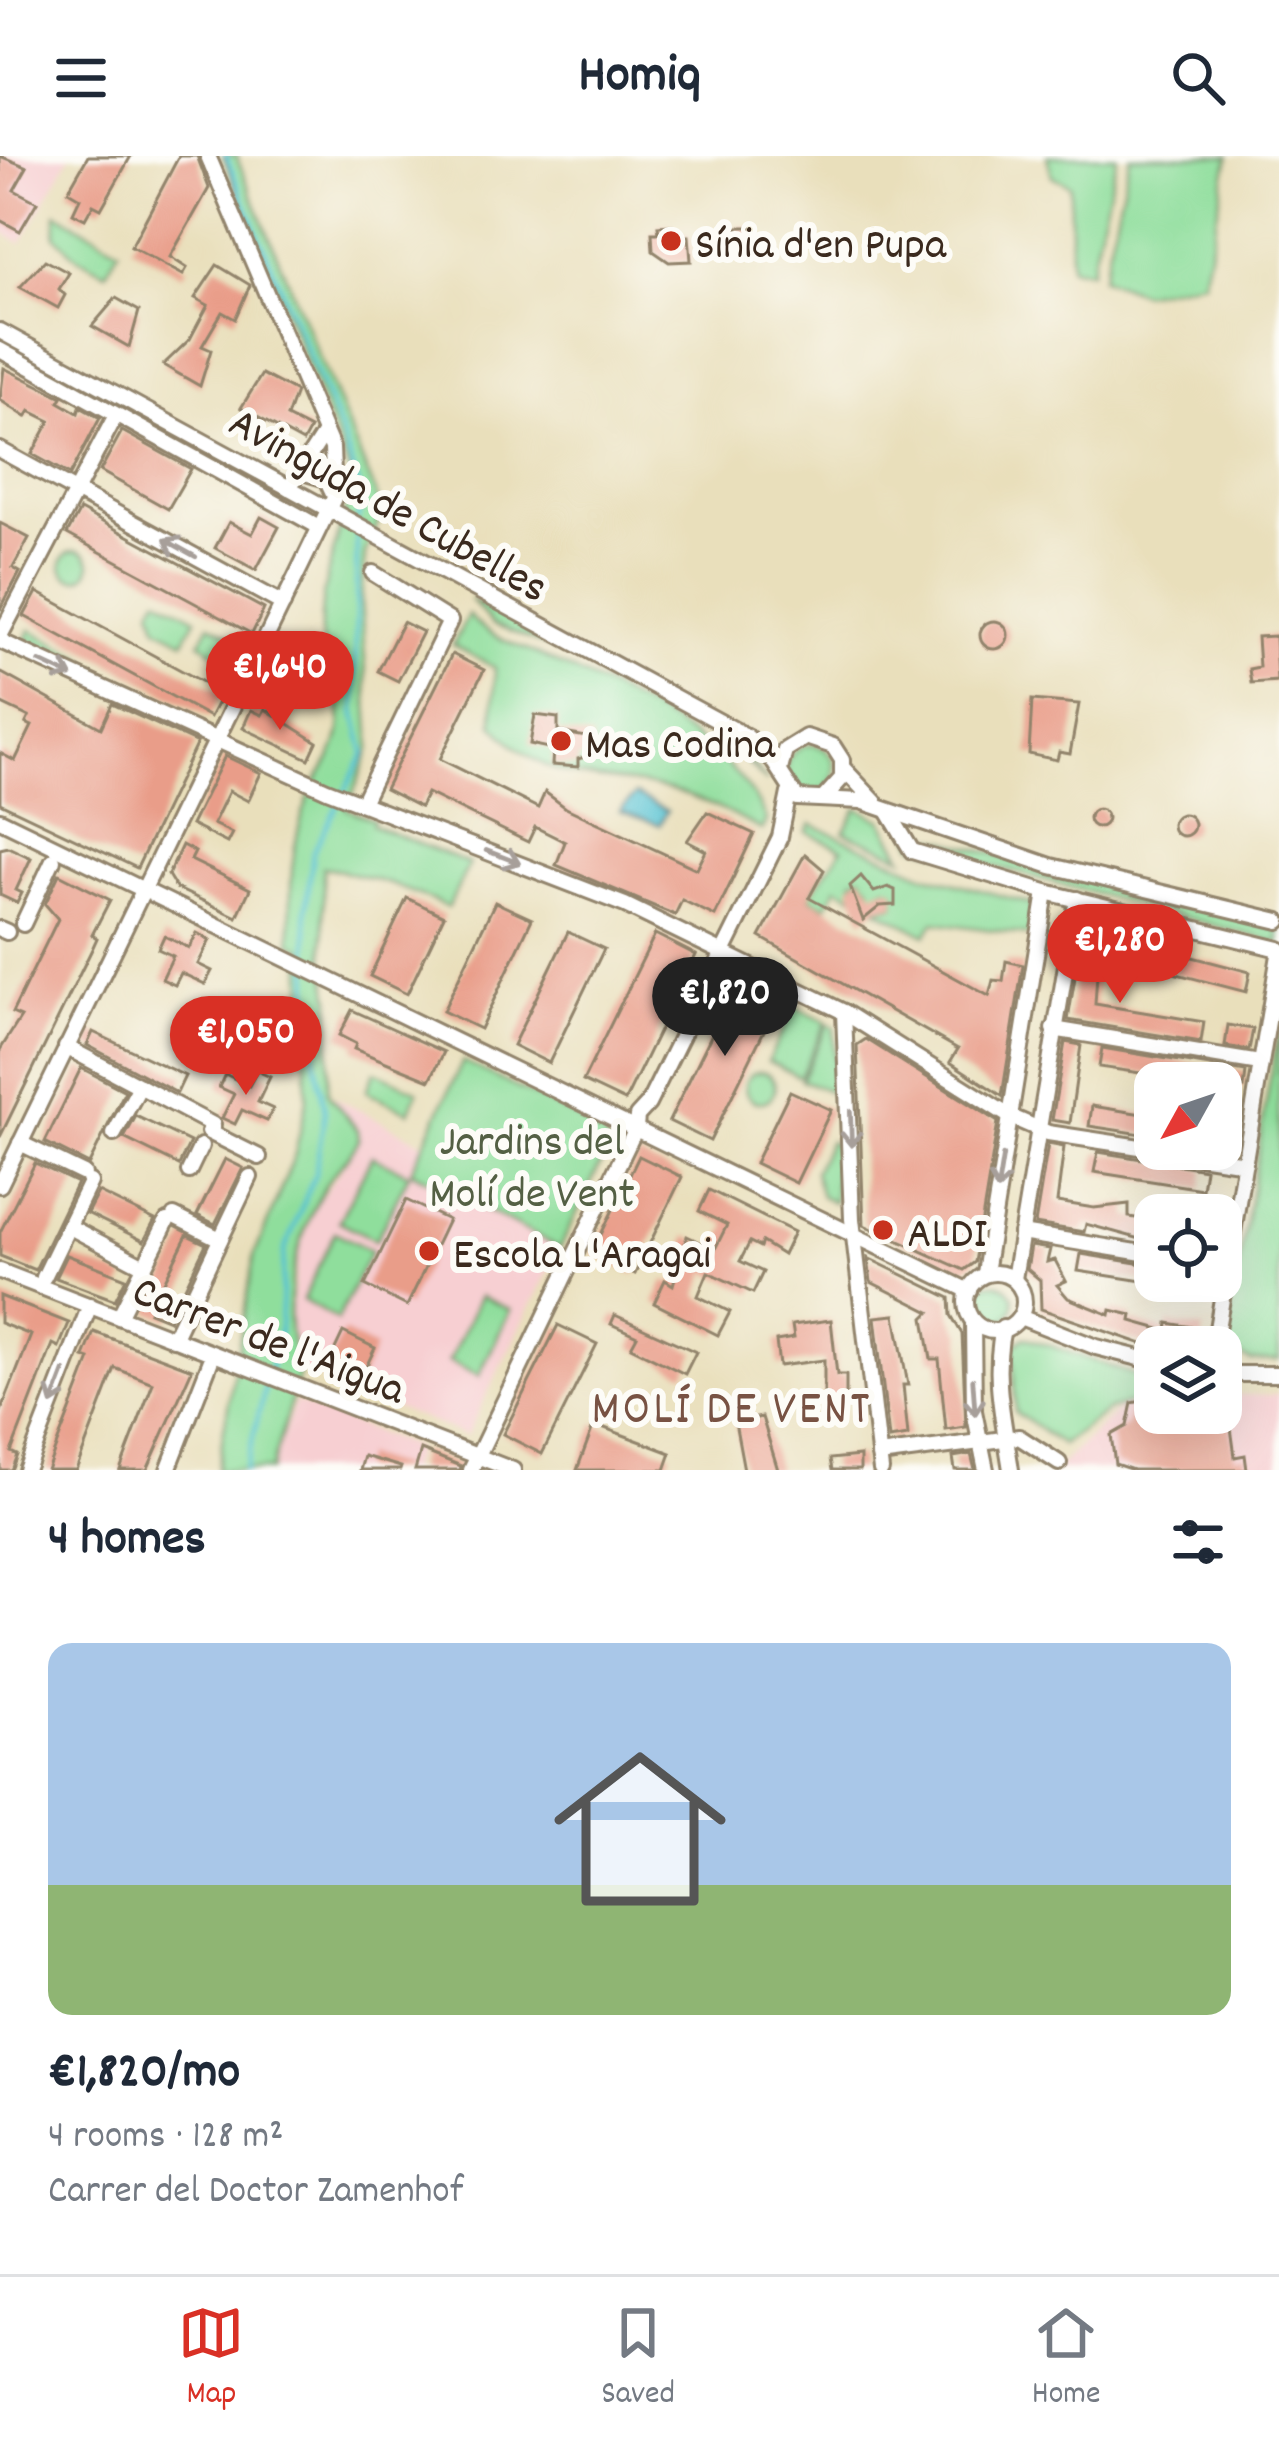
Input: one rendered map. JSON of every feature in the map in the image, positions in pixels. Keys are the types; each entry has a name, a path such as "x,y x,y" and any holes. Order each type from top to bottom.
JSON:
{"street":[{"path":"0,1185 319,526 334,507 336,470 325,432 208,156"},
{"name":"Avinguda de Cubelles","path":"0,331 290,488 334,507 746,736"},
{"name":"Avinguda de Cubelles","path":"0,350 319,526"},
{"path":"79,374 89,400"},
{"path":"116,415 0,638 315,784 625,905 844,1012 1009,1116 1038,1127 1245,1163"},
{"path":"290,488 325,432"},
{"path":"0,450 283,604"},
{"path":"302,472 326,479 334,507"},
{"path":"357,801 450,620 373,573"},
{"path":"746,736 786,749"},
{"path":"473,1463 636,1128 637,1116 648,1104 781,833 790,793 780,770 746,736"},
{"path":"780,770 786,749 806,737 823,739 837,750 843,768 886,810 912,851 1046,892 1279,952 1239,1194"},
{"path":"781,833 816,799 839,785 843,768"},
{"path":"790,793 886,810 1047,862 1279,921"},
{"path":"0,820 969,1291"},
{"path":"23,924 53,860"},
{"path":"986,1470 969,1291 985,1273 1046,892"},
{"path":"973,1323 1003,1328 1020,1317 1024,1296 1014,1279 1077,899"},
{"path":"844,1012 853,1232 880,1462 980,1438 1019,1437 1059,1463"},
{"path":"1053,1029 1260,1063"},
{"path":"66,1047 259,1157"},
{"path":"114,1134 140,1086"},
{"path":"20,1143 87,1178 44,1277"},
{"path":"189,1171 201,1146"},
{"path":"173,1339 250,1177"},
{"path":"119,1317 170,1219 220,1239"},
{"path":"68,1226 144,1266"},
{"path":"1021,1233 1134,1252"},
{"name":"Carrer de l'Aigua","path":"0,1271 473,1463 514,1470"},
{"path":"985,1273 1014,1279"},
{"path":"26,1470 90,1305"},
{"path":"1020,1317 1078,1341 1134,1356"},
{"path":"1003,1328 998,1352 1010,1470"},
{"path":"168,1470 213,1355"},
{"path":"1242,1374 1279,1375"}],"shaded area":[{"path":"0,156 70,156 21,243 0,230"},
{"name":"Escola L'Aragai","path":"328,1094 424,1143 411,1171 560,1248 466,1436 300,1370 286,1338 299,1253 314,1207 352,1153 342,1115"},
{"path":"1242,1395 1279,1395 1279,1470 1054,1470 1133,1396 1134,1434 1242,1434"},
{"path":"295,1401 416,1448 409,1470 271,1470"}],"green space":[{"path":"223,156 236,156 383,511 365,554 361,601 371,747 347,809 373,820 372,825 469,864 448,908 390,884 323,867 324,957 331,999 328,1094 358,1130 359,1139 325,1186 298,1252 290,1326 300,1370 271,1470 217,1470 254,1257 295,1154 307,1099 302,948 291,943 292,869 302,815 340,730 339,705 322,644 321,611 352,478"},
{"path":"1047,156 1117,156 1090,271 1070,267 1070,185 1052,176"},
{"path":"1130,156 1229,156 1203,281 1141,293 1102,278"},
{"path":"57,213 119,249 106,272 77,257 55,236"},
{"path":"76,551 86,555 90,565 86,575 76,579 66,575 62,565 66,555"},
{"path":"158,597 196,618 184,641 157,627 152,608"},
{"path":"470,599 570,651 571,656 492,624"},
{"path":"468,615 495,636 641,705 703,744 751,792 766,820 762,830 680,793 554,769 514,745 493,724 495,668 453,645"},
{"path":"210,624 235,638 225,658 200,643"},
{"path":"31,630 82,657 92,670 26,639"},
{"path":"586,661 738,746 767,782 730,746"},
{"path":"811,745 828,752 835,769 828,786 811,793 794,786 787,769 794,752"},
{"path":"858,808 882,820 903,857 844,832"},
{"path":"811,824 926,875 1032,904 1029,935 934,922 926,935 877,909 895,905 895,891 887,887 869,895 871,887 861,876 853,879 852,895 837,887 826,906 809,897 842,849 807,832"},
{"path":"910,831 1279,930 1279,943 914,845"},
{"path":"794,1007 826,1022 800,1077 768,1061"},
{"path":"828,1024 834,1027 834,1093 801,1080"},
{"path":"1279,1026 1279,1360 1251,1361 1242,1356 1242,1326 1229,1326 1233,1302 1242,1302 1242,1247"},
{"name":"Jardins del Molí de Vent","path":"463,1061 602,1130 609,1146 560,1248 411,1171"},
{"path":"375,1071 418,1091 409,1112 366,1091"},
{"path":"760,1072 771,1076 775,1087 771,1098 760,1102 749,1098 745,1087 749,1076"},
{"path":"829,1141 836,1145 834,1202 821,1196 814,1172"},
{"path":"372,1156 409,1174 376,1240 339,1221"},
{"path":"335,1232 371,1251 337,1320 303,1300"},
{"path":"994,1283 1008,1289 1014,1303 1008,1317 994,1323 980,1317 974,1303 980,1289"},
{"path":"480,1296 510,1310 479,1376 449,1361"},
{"path":"1025,1337 1134,1375 1134,1402 1108,1410 1062,1445 1015,1412 1013,1346"}],"water":[{"path":"635,795 667,811 660,825 620,811"}],"building":[{"path":"0,156 27,167 14,190 37,202 20,231 0,220"},
{"path":"88,156 131,156 101,209 93,205 85,219 73,213 80,198 68,191"},
{"path":"179,156 197,156 209,188 170,257 187,268 183,275 131,247"},
{"name":"Sínia d'en Pupa","path":"672,225 674,236 689,236 691,261 669,262 653,251 652,233 659,233 658,226"},
{"path":"738,227 751,227 746,251 734,247"},
{"path":"45,260 69,273 59,289 65,295 58,308 20,287"},
{"path":"217,265 250,285 235,319 222,312 202,346 211,350 200,386 163,365 190,339 208,305 195,298"},
{"path":"116,298 139,311 129,347 92,326"},
{"path":"4,368 62,397 59,402 78,413 80,407 100,418 70,475 32,454 50,421 30,411 26,417 0,400"},
{"path":"262,374 296,392 287,417 310,429 303,442 241,408"},
{"path":"122,431 191,469 168,509 100,471"},
{"path":"80,510 264,609 252,634 67,534"},
{"path":"261,517 279,527 256,570 215,548 229,522 252,534"},
{"path":"0,523 29,538 13,568 20,572 0,610"},
{"path":"37,592 223,693 210,717 24,616"},
{"path":"994,621 1004,625 1008,635 1004,645 994,649 984,645 980,635 984,625"},
{"path":"403,622 423,632 398,681 378,671"},
{"path":"1275,636 1277,681 1251,683 1249,669 1259,667 1257,637"},
{"path":"452,654 484,670 440,759 538,808 545,792 566,808 697,869 706,851 687,841 707,812 754,834 715,916 682,900 675,915 556,865 565,842 535,827 528,842 427,793 420,807 385,789"},
{"path":"0,672 101,728 112,704 197,743 137,868 0,803 0,753 15,761 32,726 26,723 29,717 0,703"},
{"path":"1032,700 1079,704 1070,754 1059,752 1057,760 1029,754"},
{"path":"265,709 317,742 309,759 243,728 251,710 262,715"},
{"name":"Mas Codina","path":"535,715 558,718 558,732 592,738 592,755 578,759 578,767 552,765 553,749 530,744"},
{"path":"225,756 261,773 248,801 229,791 213,824 232,833 227,843 191,825"},
{"path":"1098,809 1107,818 1098,827 1089,818"},
{"path":"1183,814 1194,825 1183,836 1172,825"},
{"path":"182,845 195,852 191,860 250,889 237,917 176,888 168,875"},
{"path":"8,847 31,858 16,890 22,893 17,903 0,895 0,849"},
{"path":"805,854 824,870 809,898 989,996 993,980 1003,981 1006,961 1023,965 1002,1096 950,1062 958,1049 760,937"},
{"path":"59,874 110,900 92,935 97,938 92,949 0,1137 0,1050 21,1017 12,1013 58,919 45,904"},
{"path":"861,876 874,892 888,887 895,890 895,905 880,906 863,920 850,886"},
{"path":"407,898 444,916 407,994 370,976"},
{"path":"495,902 532,919 480,1029 443,1011"},
{"path":"568,932 604,949 549,1063 513,1045"},
{"path":"197,933 210,940 198,964 212,971 205,984 181,973 175,985 162,979 173,956 158,949 164,936 189,948"},
{"path":"655,934 696,955 625,1101 583,1081"},
{"path":"1081,941 1099,944 1095,1004 1204,1022 1201,1042 1068,1020"},
{"path":"1177,953 1250,972 1246,992 1173,973"},
{"path":"740,977 781,996 710,1141 669,1121"},
{"path":"352,1010 444,1052 430,1080 354,1049 356,1044 339,1035"},
{"path":"1228,1025 1253,1029 1249,1050 1225,1046"},
{"path":"93,1032 185,1076 177,1093 87,1045"},
{"path":"866,1039 998,1122 975,1262 964,1270 864,1225 857,1045"},
{"path":"1065,1042 1081,1045 1070,1123 1052,1120"},
{"path":"1102,1048 1186,1062 1134,1062 1134,1072 1099,1067"},
{"path":"81,1068 125,1091 89,1164 45,1142"},
{"path":"257,1071 270,1077 258,1102 273,1109 267,1121 242,1110 235,1124 222,1118 234,1094 219,1087 225,1074 249,1086"},
{"path":"790,1091 831,1110 796,1183 755,1163"},
{"path":"1092,1106 1134,1113 1134,1133 1089,1126"},
{"path":"136,1116 190,1142 179,1165 124,1138"},
{"path":"1048,1144 1064,1147 1057,1202 1094,1208 1129,1204 1134,1237 1086,1224 1084,1232 1035,1224"},
{"path":"1098,1152 1134,1158 1134,1170 1205,1170 1202,1189 1094,1172"},
{"path":"639,1156 682,1177 635,1274 592,1253"},
{"path":"225,1159 243,1168 215,1224 197,1215"},
{"path":"35,1163 77,1183 35,1270 0,1256 0,1232"},
{"path":"709,1190 794,1232 783,1255 762,1242 760,1247 750,1242 740,1261 763,1272 753,1293 708,1272 698,1296 730,1312 718,1335 654,1303 665,1280 673,1285 687,1236 715,1249 727,1225 699,1211"},
{"path":"98,1192 155,1220 144,1241 87,1213"},
{"path":"406,1200 448,1220 407,1306 365,1285"},
{"path":"187,1235 206,1244 169,1320 149,1312"},
{"path":"1031,1246 1050,1249 1047,1262 1055,1260 1066,1281 1057,1285 1068,1298 1110,1315 1111,1310 1132,1315 1131,1321 1149,1326 1134,1326 1134,1341 1041,1309 1040,1280 1027,1269"},
{"path":"1081,1254 1134,1263 1134,1280 1078,1271"},
{"path":"67,1255 126,1278 115,1300 56,1278"},
{"path":"868,1258 950,1298 951,1315 962,1334 966,1427 946,1430 939,1359 931,1359 924,1318 930,1312 871,1282"},
{"path":"0,1296 69,1323 59,1347 53,1344 11,1452 17,1455 11,1470 0,1470 0,1414 31,1335 0,1323"},
{"path":"615,1315 696,1352 685,1374 631,1347 637,1336 611,1324"},
{"path":"895,1315 908,1385 903,1385 908,1436 889,1439 875,1317"},
{"path":"831,1320 837,1375 846,1375 846,1401 835,1402 837,1415 831,1418 824,1402 824,1360 779,1366 776,1341 794,1338 792,1325"},
{"path":"558,1325 597,1344 542,1454 503,1434"},
{"path":"94,1332 192,1369 147,1470 120,1470 153,1383 115,1368 76,1470 47,1470 90,1359 84,1357"},
{"path":"343,1332 375,1348 357,1386 325,1370"},
{"path":"1132,1403 1134,1434 1232,1434 1235,1457 1245,1455 1247,1470 1133,1470 1115,1464 1111,1435 1127,1426"},
{"path":"762,1417 778,1470 744,1470 735,1422"},
{"path":"594,1424 671,1453 665,1470 577,1470"},
{"path":"421,1450 461,1466 460,1470 415,1470"},
{"path":"971,1454 975,1470 955,1470 953,1457"},
{"path":"364,1456 401,1467 400,1470 360,1470"},
{"path":"860,1456 860,1470 832,1470 830,1459"}],"waterway":[{"path":"226,156 341,432 361,492 358,519"},
{"path":"245,1470 280,1327 284,1252 315,1174 325,1111 313,1047 306,909 313,852 365,753 355,711 357,531"}],"place":[{"name":"Sínia d'en Pupa","path":"671,241"},
{"name":"Mas Codina","path":"561,741"},
{"name":"ALDI","path":"883,1230"},
{"name":"Escola L'Aragai","path":"429,1251"}],"district":[{"name":"MOLÍ DE VENT","path":"732,1405"}]}
